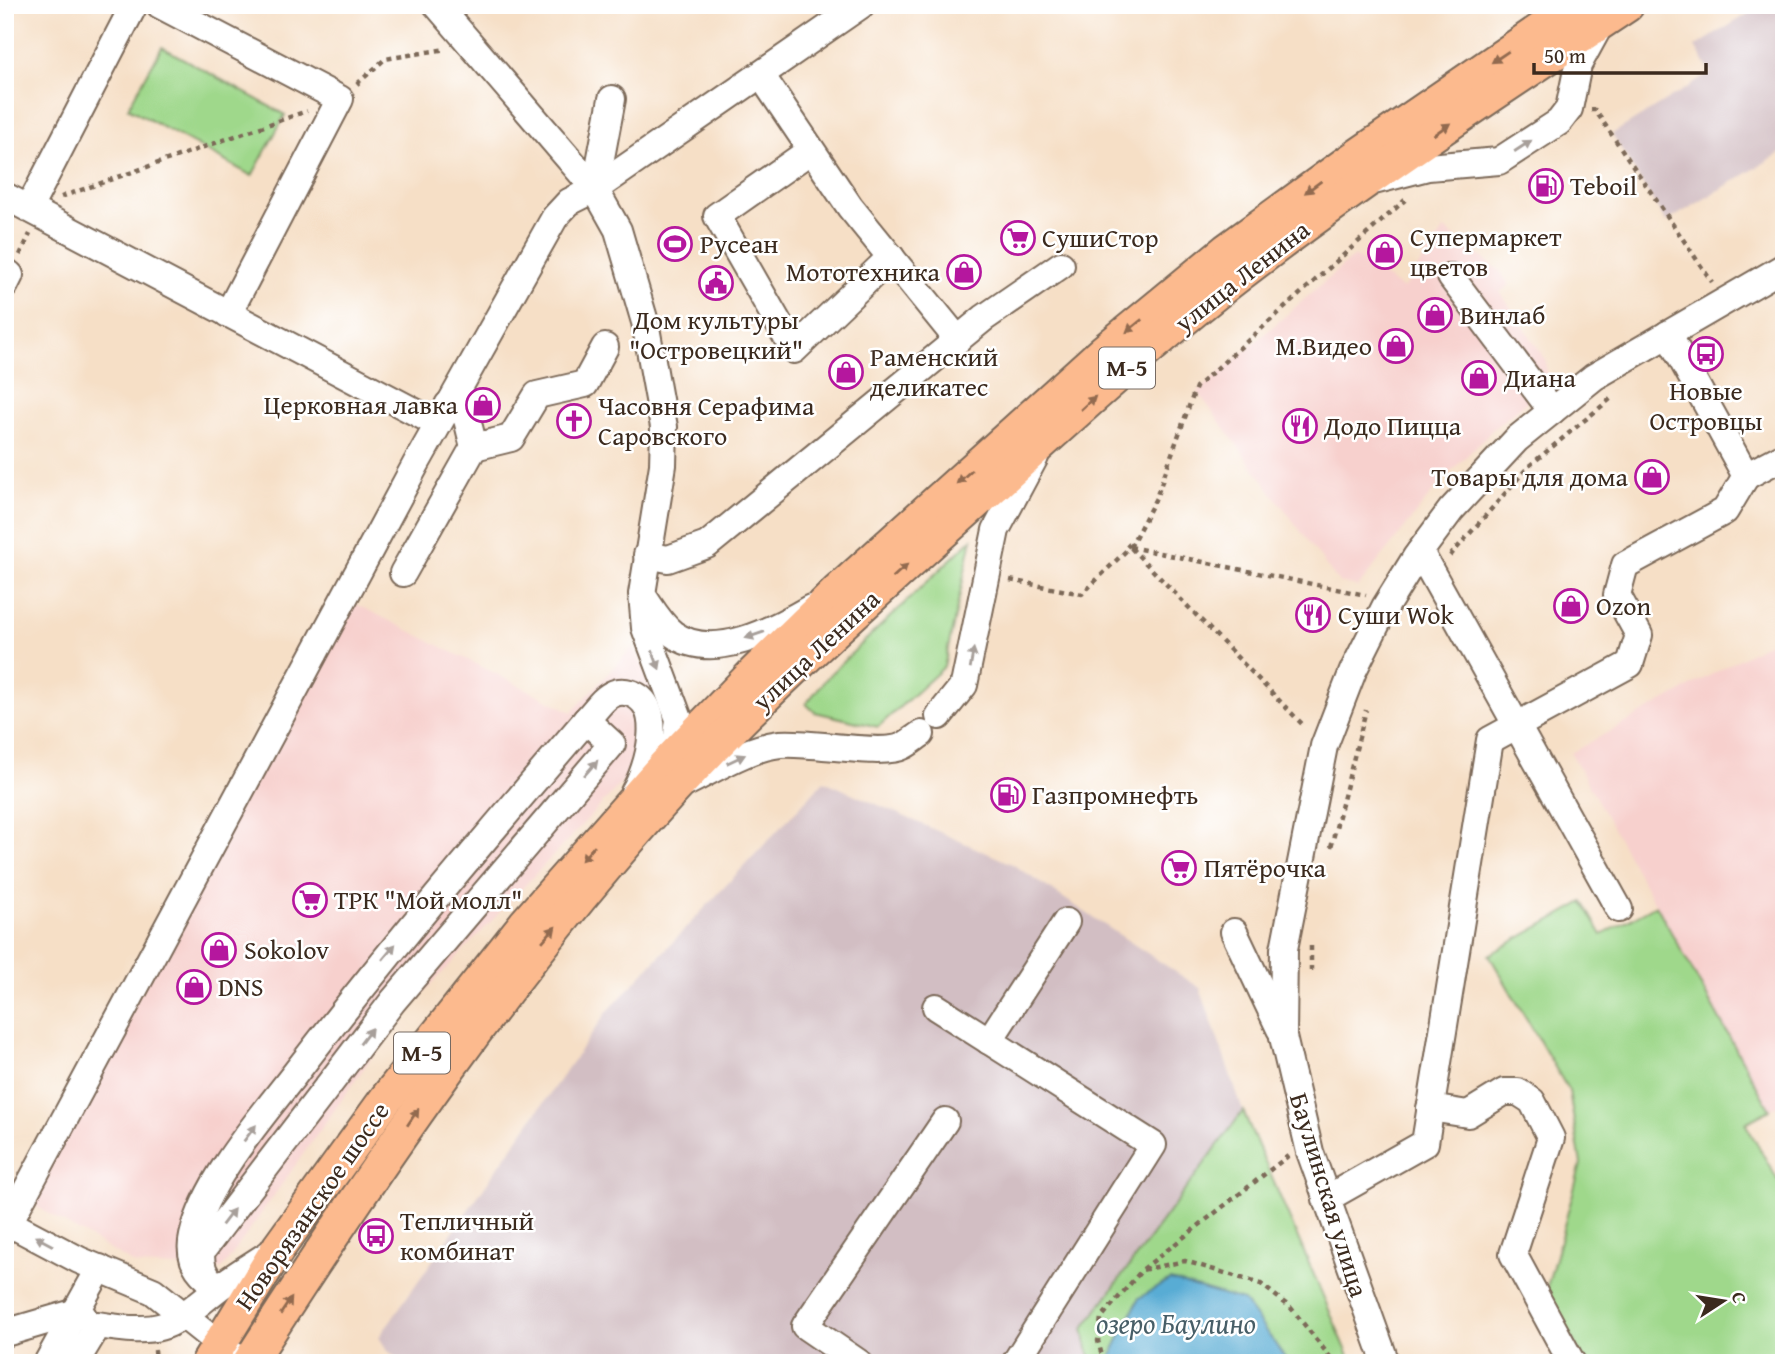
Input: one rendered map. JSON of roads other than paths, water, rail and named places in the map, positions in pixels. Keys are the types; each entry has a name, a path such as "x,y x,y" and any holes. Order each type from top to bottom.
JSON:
{"main road":[{"name":"улица Ленина","path":"670,776 767,694 1044,441 1240,274 1602,11"},
{"name":"улица Ленина","path":"670,776 837,592 1104,351 1227,250 1344,165 1602,11"},
{"name":"Новорязанское шоссе","path":"223,1356 279,1247 386,1099 525,924 621,815 670,776"},
{"name":"Новорязанское шоссе","path":"249,1363 426,1097 670,776"}],"street":[{"path":"29,208 134,5"},
{"path":"160,5 340,99 229,314"},
{"path":"437,5 595,189 618,230 645,323 664,427 663,465 642,594 645,628 679,719 670,776 778,744 808,742 888,750 902,747 930,725 964,685 970,668 996,530 1044,441"},
{"path":"223,1356 185,1317 153,1291 100,1268 9,1218 443,415 555,217 569,202 595,189 861,5"},
{"path":"1364,183 1428,167 1499,161 1559,122 1569,109 1578,65 1602,11"},
{"path":"761,75 850,206 958,340"},
{"path":"595,189 612,99"},
{"path":"811,150 717,216 794,350 891,257"},
{"path":"5,196 229,314 443,415 466,415 474,447 403,573"},
{"path":"648,555 668,559 707,545 958,340 1061,265"},
{"name":"Баулинская улица","path":"1386,1363 1310,1152 1283,1037 1284,949 1324,746 1353,671 1385,607 1451,510 1498,459 1594,377 1784,267"},
{"path":"1451,276 1552,411"},
{"path":"1668,334 1746,476"},
{"path":"474,447 510,438 537,395 585,384 606,347"},
{"path":"1326,1199 1424,1143 1490,740 1630,664 1639,635 1617,595 1625,565 1725,511 1746,476 1784,456"},
{"path":"1420,552 1515,727 1619,909"},
{"path":"642,594 671,632 682,639 706,644 727,643 757,635 792,619 837,592"},
{"path":"216,1281 194,1261 193,1235 202,1210 233,1155 379,964 606,697 622,692 638,697 649,710 652,729 649,756 639,785 621,815"},
{"path":"216,1281 201,1266 201,1252 208,1242 393,1001 612,744 586,720"},
{"path":"989,1041 1066,922"},
{"path":"1234,932 1283,1037"},
{"path":"936,1007 1153,1145 1015,1363"},
{"path":"1430,1108 1468,1114 1504,1092 1518,1092 1532,1101 1551,1138 1513,1254 1572,1363"},
{"path":"859,1363 805,1326 945,1121"},
{"path":"5,1333 88,1319 153,1329 185,1317 216,1281 279,1247"},
{"path":"75,1363 100,1268"},
{"path":"47,1363 88,1319"}],"water":[{"name":"озеро Баулино","path":"1170,1280 1244,1301 1289,1363 1112,1363 1110,1358 1139,1298"}],"place":[{"name":"Teboil","path":"1546,186"},
{"name":"СушиСтор","path":"1018,238"},
{"name":"Русеан","path":"675,244"},
{"name":"Супермаркет цветов","path":"1385,252"},
{"name":"Мототехника","path":"964,272"},
{"name":"Дом культуры \"Островецкий\"","path":"716,283"},
{"name":"Винлаб","path":"1435,315"},
{"name":"М.Видео","path":"1396,346"},
{"name":"Новые Островцы","path":"1706,354"},
{"name":"Раменский деликатес","path":"846,372"},
{"name":"Диана","path":"1479,378"},
{"name":"Церковная лавка","path":"483,405"},
{"name":"Часовня Серафима Саровского","path":"574,421"},
{"name":"Додо Пицца","path":"1300,426"},
{"name":"Товары для дома","path":"1652,477"},
{"name":"Ozon","path":"1571,606"},
{"name":"Суши Wok","path":"1313,615"},
{"name":"Газпромнефть","path":"1008,795"},
{"name":"Пятёрочка","path":"1179,868"},
{"name":"ТРК \"Мой молл\"","path":"310,900"},
{"name":"Sokolov","path":"219,950"},
{"name":"DNS","path":"194,987"},
{"name":"Тепличный комбинат","path":"376,1236"}]}
